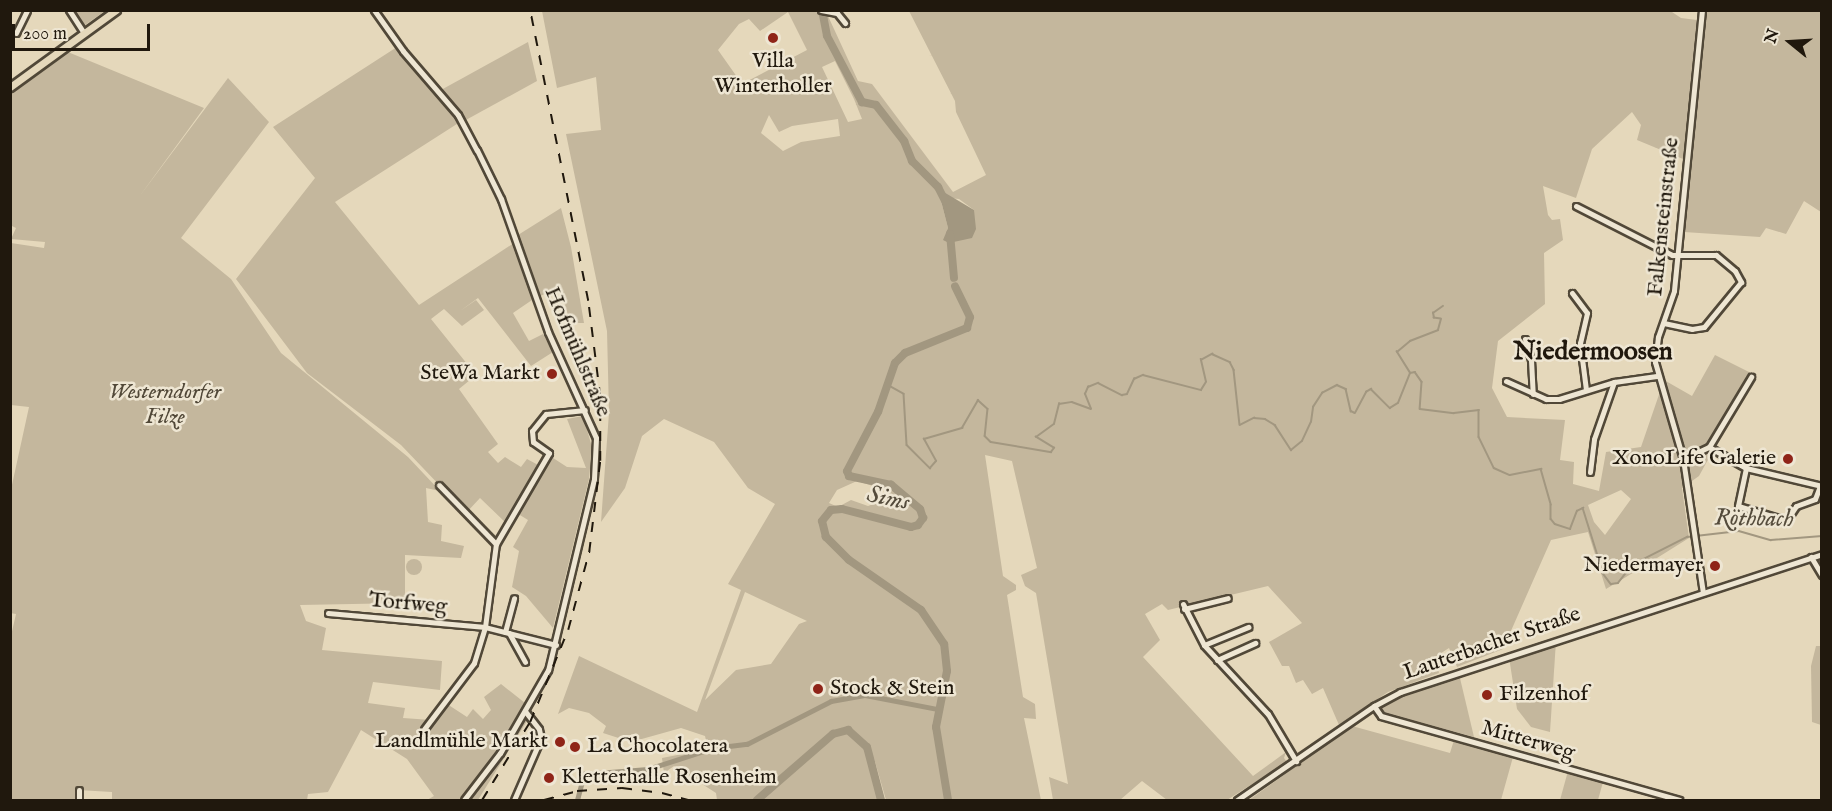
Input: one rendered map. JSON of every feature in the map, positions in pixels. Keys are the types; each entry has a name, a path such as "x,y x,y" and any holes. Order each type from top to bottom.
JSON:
{"main road":[{"path":"10,87 116,10"}],"street":[{"path":"16,33 27,10"},
{"path":"69,10 84,33"},
{"name":"Hofmühlstraße","path":"374,10 403,51 458,115 477,150 504,207 548,332 596,438 594,479 556,645 546,675 525,711 464,801"},
{"name":"Falkensteinstraße","path":"1702,10 1673,300 1655,349 1657,376 1683,459 1703,593"},
{"path":"823,11 838,12 844,23"},
{"path":"1576,206 1677,256 1716,255 1735,271 1741,282 1704,327 1692,329 1664,323"},
{"path":"1572,293 1587,313 1580,342 1586,390"},
{"path":"1526,339 1532,360 1533,394"},
{"path":"1506,381 1533,394 1559,399 1614,382 1657,376"},
{"path":"1683,459 1709,447 1751,377"},
{"path":"1590,472 1594,439 1614,382"},
{"path":"424,729 474,663 485,627 496,544 549,453 533,442 533,428 549,413 585,410"},
{"path":"1709,447 1746,468 1821,486 1815,499 1796,506 1788,518 1779,518 1738,506 1746,468"},
{"path":"439,485 496,544"},
{"name":"Lauterbacher Straße","path":"1237,801 1374,706 1458,672 1821,554"},
{"path":"1811,557 1821,575"},
{"path":"514,598 507,632 525,662"},
{"path":"1228,598 1184,606 1204,645 1268,714 1296,761"},
{"name":"Torfweg","path":"328,613 485,627 556,645"},
{"path":"1204,645 1248,627"},
{"path":"1217,660 1255,643"},
{"name":"Mitterweg","path":"1374,706 1381,716 1679,801"},
{"path":"514,801 541,738 525,711"},
{"path":"79,790 79,801"}],"green space":[{"path":"1669,10 1681,18 1697,20 1683,159 1637,140 1641,125 1632,112 1592,149 1576,198 1543,186 1548,215 1552,220 1560,219 1563,240 1544,253 1545,304 1498,341 1492,388 1507,417 1565,420 1560,460 1574,462 1573,484 1599,491 1606,452 1641,447 1664,380 1692,396 1715,355 1751,373 1710,439 1710,456 1699,476 1682,488 1689,538 1606,589 1588,532 1551,540 1503,649 1457,667 1449,648 1435,657 1439,673 1388,692 1339,725 1323,688 1312,694 1303,680 1296,683 1289,666 1282,666 1269,642 1302,623 1268,586 1168,610 1162,604 1145,614 1160,640 1143,657 1253,776 1286,752 1284,758 1287,762 1227,800 1167,800 1142,781 1120,800 1053,800 1049,777 1068,784 1036,593 1025,586 1021,575 1037,568 1012,461 985,455 1003,576 1016,585 1016,590 1007,595 1023,697 1035,704 1036,719 1024,718 1041,800 886,800 874,758 882,800 717,800 716,793 674,766 664,773 662,758 708,749 705,736 681,728 631,742 603,733 606,726 589,713 569,708 558,714 579,656 697,712 741,590 728,584 775,504 748,488 714,442 664,419 642,436 625,488 601,522 609,413 607,331 566,134 601,130 596,77 557,88 542,11 831,11 828,16 858,81 872,84 953,192 986,175 956,112 955,101 909,11","holes":["788,12 807,50 742,84 718,50 739,24 749,19 760,31","835,61 862,119 848,122 822,67","769,115 779,132 792,126 838,119 840,136 801,142 783,151 761,133","940,197 959,199 974,210 944,240 948,228","857,481 886,490 882,501 868,506 851,500 838,507 829,503 837,490","1621,490 1631,499 1605,535 1594,522 1588,505","745,592 807,621 799,624 771,664 736,670 705,700"]},
{"path":"72,11 105,11 85,25"},
{"path":"1705,11 1821,11 1821,212 1804,201 1786,234 1766,228 1760,237 1684,232"},
{"path":"528,42 537,81 464,121 441,90"},
{"path":"397,47 460,122 335,202 419,305 514,243 532,300 513,313 529,341 543,334 553,352 531,366 478,298 460,311 476,300 484,310 462,326 444,309 431,319 476,375 459,389 498,444 488,452 498,463 505,457 521,467 527,459 540,466 506,523 480,498 466,513 401,445 307,373 236,279 315,178 273,127"},
{"name":"Westerndorfer Filze","path":"63,50 204,108 139,197 228,78 269,122 181,238 231,279 281,353 408,457 440,491 426,488 428,522 442,525 441,541 464,546 461,558 405,555 405,603 300,605 306,621 326,628 322,650 442,661 440,690 373,682 368,703 405,708 403,718 431,720 444,702 467,717 473,709 483,719 491,710 484,697 501,684 525,703 532,713 478,800 468,800 474,794 470,791 462,800 427,800 434,796 407,759 361,730 328,792 308,794 307,800 112,800 112,792 78,790 78,800 11,800 10,640 16,614 10,613 10,494 29,407 11,405 11,243 44,248 45,242 11,239 16,228 10,225 11,91"},
{"path":"561,208 571,247 584,323 570,323 560,287 536,298 518,235"},
{"path":"583,416 592,447 589,479 553,628 526,596 512,587 519,551 513,547 528,520 515,512 550,456 567,467 586,468 567,419"},
{"path":"411,559 417,559 422,567 420,573 411,575 406,570 406,564"},
{"path":"1556,641 1550,732 1531,727 1517,709 1509,657"},
{"path":"1816,646 1821,646 1821,725 1812,722 1811,666"},
{"path":"1459,674 1474,737 1378,711 1381,705"},
{"path":"1352,726 1450,753 1454,740 1513,757 1501,800 1249,800"},
{"path":"1568,771 1603,782 1598,800 1560,800"}],"shaded area":[{"path":"942,191 974,210 976,229 972,238 949,243 943,240 948,228 940,197"}],"waterway":[{"name":"Sims","path":"822,10 827,36 862,102 876,105 904,141 912,161 938,187 945,201"},
{"name":"Sims","path":"950,234 954,278"},
{"name":"Sims","path":"948,800 936,727 947,671 944,644 921,610 849,560 826,537 822,521 831,510 842,509 911,527 918,525 923,518 920,509 891,485 849,476 847,471 878,412 895,363 905,353 967,328 970,317 955,286"},
{"path":"1410,373 1397,352 1410,341 1438,330 1441,319 1434,318 1433,313 1443,306"},
{"name":"Röthbach","path":"888,385 904,394 907,445 930,468 936,461 924,439 962,428 978,400 988,409 985,436 991,442 1051,452 1054,448 1036,437 1054,424 1059,404 1072,402 1091,409 1085,394 1088,387 1098,383 1122,395 1127,394 1134,379 1143,375 1201,390 1206,382 1201,360 1212,354 1230,362 1234,370 1240,425 1254,418 1265,419 1275,425 1291,450 1302,441 1311,422 1313,407 1322,393 1337,385 1346,389 1351,411 1355,413 1366,392 1371,389 1390,408 1398,403 1410,373 1415,372 1422,382 1420,409 1454,413 1479,410 1479,437 1494,468 1510,475 1541,469 1551,505 1551,519 1555,524 1570,529 1577,511 1583,508 1598,556 1606,566 1602,572 1611,584 1618,583 1632,565 1687,537 1739,531 1771,540 1822,536"},
{"name":"Sims","path":"577,800 584,774 648,769 713,748 747,744 831,701 865,695 938,709"},
{"name":"Sims","path":"757,800 833,734 848,730 867,747 881,800"}],"railway":[{"path":"482,800 530,722 568,630 589,552 600,461 600,397 588,301 530,10"},
{"path":"544,800 577,791 622,788 662,793 688,800"}],"place":[{"name":"Villa Winterholler","path":"773,38"},
{"name":"SteWa Markt","path":"552,374"},
{"name":"XonoLife Galerie","path":"1788,459"},
{"name":"Niedermayer","path":"1715,566"},
{"name":"Stock & Stein","path":"818,689"},
{"name":"Filzenhof","path":"1487,695"},
{"name":"Landlmühle Markt","path":"560,742"},
{"name":"La Chocolatera","path":"575,747"},
{"name":"Kletterhalle Rosenheim","path":"549,778"}],"district":[{"name":"Niedermoosen","path":"1593,352"}]}
